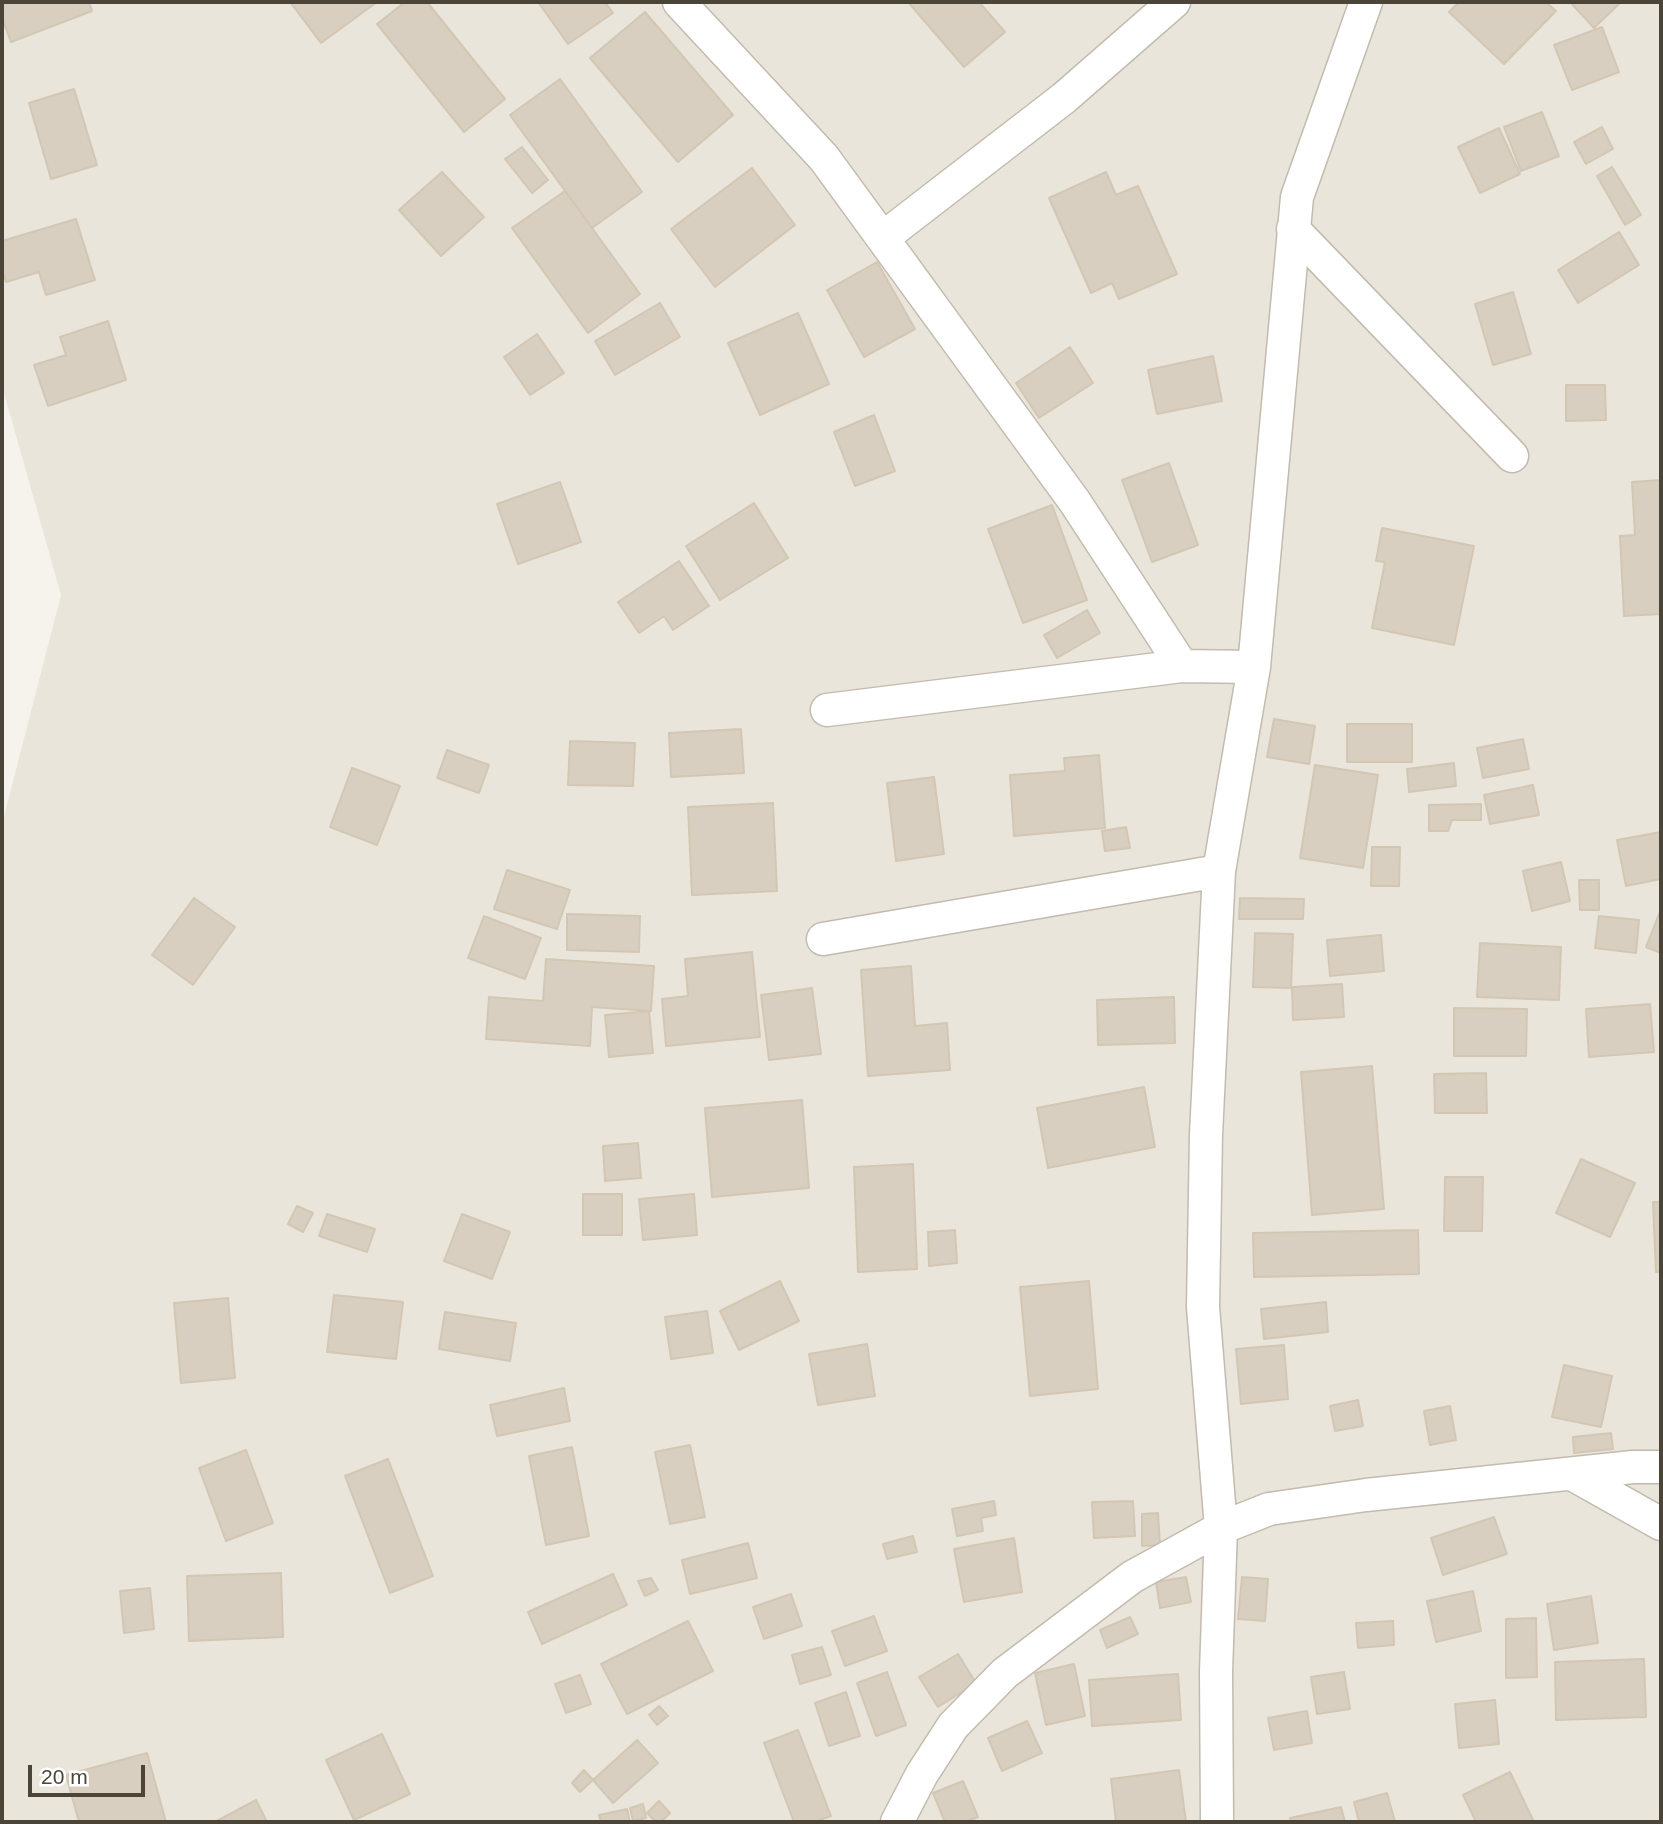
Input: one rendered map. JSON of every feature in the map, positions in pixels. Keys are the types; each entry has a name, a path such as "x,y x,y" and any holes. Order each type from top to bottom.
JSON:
{"street":[{"path":"679,2 824,158 884,237 1076,502 1182,666"},
{"path":"884,237 1064,98 1174,2"},
{"path":"1217,1822 1216,1672 1221,1528 1203,1307 1206,1135 1219,871 1254,667 1297,197 1366,2"},
{"path":"1293,229 1512,456"},
{"path":"827,710 1182,666 1254,667"},
{"path":"823,939 1219,871"},
{"path":"897,1822 922,1774 953,1726 1006,1673 1132,1577 1221,1528 1269,1509 1366,1495 1633,1467 1661,1467"},
{"path":"1572,1474 1661,1524"}],"shaded area":[{"path":"2,2 1661,2 1661,1822 2,1822 2,824 61,595 2,386"}],"building":[{"path":"2,2 89,2 92,11 11,42 2,18"},
{"path":"290,2 377,2 321,43"},
{"path":"405,2 427,2 505,99 464,132 377,24"},
{"path":"538,2 605,2 613,13 568,44"},
{"path":"908,2 979,2 1005,32 964,67"},
{"path":"1459,2 1546,2 1556,11 1504,64 1449,12"},
{"path":"1570,2 1621,2 1594,28"},
{"path":"645,12 733,115 678,162 590,58"},
{"path":"1602,27 1619,72 1572,90 1554,45"},
{"path":"560,79 642,192 592,228 510,115"},
{"path":"74,89 97,165 51,179 29,103"},
{"path":"1542,112 1559,156 1521,171 1504,127"},
{"path":"1602,127 1613,149 1586,164 1574,142"},
{"path":"1499,128 1520,174 1480,193 1458,147"},
{"path":"522,147 548,180 532,193 505,159"},
{"path":"1612,167 1641,215 1625,225 1597,176"},
{"path":"752,168 795,225 715,287 671,229"},
{"path":"442,172 484,217 441,256 399,210"},
{"path":"1106,172 1116,195 1138,186 1177,274 1119,299 1112,283 1091,293 1049,198"},
{"path":"565,191 640,294 588,333 512,228"},
{"path":"76,219 95,280 46,295 39,272 6,282 2,269 2,241"},
{"path":"1619,232 1639,265 1578,303 1558,270"},
{"path":"877,262 915,329 864,357 827,290"},
{"path":"1513,292 1531,354 1493,365 1475,304"},
{"path":"660,303 680,337 615,375 595,341"},
{"path":"798,313 829,384 760,415 728,343"},
{"path":"108,321 126,380 48,406 34,365 66,355 60,337"},
{"path":"537,334 564,373 530,395 504,357"},
{"path":"1070,347 1093,383 1039,418 1016,383"},
{"path":"1213,356 1222,401 1157,414 1148,370"},
{"path":"1566,385 1605,385 1606,420 1566,421"},
{"path":"874,415 895,471 855,486 834,432"},
{"path":"1169,463 1198,545 1152,562 1122,480"},
{"path":"1661,480 1661,614 1624,616 1620,536 1635,535 1632,482"},
{"path":"560,482 581,542 518,564 497,504"},
{"path":"754,503 788,558 720,600 686,546"},
{"path":"1052,505 1087,600 1023,623 988,529"},
{"path":"1382,528 1474,546 1454,645 1372,628 1385,562 1376,561"},
{"path":"679,561 709,606 673,630 664,616 639,633 618,602"},
{"path":"1087,610 1100,633 1057,658 1044,635"},
{"path":"1274,719 1315,726 1309,764 1267,757"},
{"path":"1347,724 1412,724 1412,762 1347,762"},
{"path":"741,729 744,773 671,777 669,733"},
{"path":"1523,739 1529,769 1483,778 1477,748"},
{"path":"570,741 635,743 633,786 568,785"},
{"path":"447,750 489,765 479,793 437,778"},
{"path":"1099,755 1105,828 1014,836 1010,775 1065,771 1064,758"},
{"path":"1454,763 1456,786 1409,792 1407,769"},
{"path":"1315,765 1378,775 1363,868 1300,858"},
{"path":"352,768 400,786 377,845 330,827"},
{"path":"934,777 944,854 896,861 887,783"},
{"path":"1533,785 1539,815 1490,824 1484,795"},
{"path":"773,803 777,891 692,895 688,807"},
{"path":"1481,804 1481,820 1452,820 1448,831 1429,831 1429,805"},
{"path":"1126,827 1130,848 1105,851 1102,831"},
{"path":"1661,832 1661,879 1626,886 1617,840"},
{"path":"1372,847 1400,847 1399,886 1371,886"},
{"path":"1561,862 1570,901 1532,911 1523,871"},
{"path":"507,870 570,890 557,929 494,909"},
{"path":"1579,880 1599,880 1599,910 1580,910"},
{"path":"194,898 235,927 193,985 152,955"},
{"path":"1240,898 1304,899 1303,919 1239,919"},
{"path":"1661,909 1661,953 1646,947"},
{"path":"567,914 640,916 639,952 567,950"},
{"path":"484,916 541,938 525,979 468,958"},
{"path":"1599,916 1639,920 1636,953 1595,948"},
{"path":"1255,933 1293,934 1291,988 1253,987"},
{"path":"1381,935 1384,971 1330,976 1327,940"},
{"path":"1480,943 1561,947 1559,1000 1477,997"},
{"path":"752,952 760,1037 666,1046 662,999 688,996 685,959"},
{"path":"546,959 654,966 651,1011 592,1007 590,1046 486,1039 489,997 543,1001"},
{"path":"911,966 915,1026 947,1023 950,1070 868,1076 861,970"},
{"path":"1342,984 1344,1017 1293,1020 1292,987"},
{"path":"812,988 821,1054 769,1060 761,995"},
{"path":"1174,997 1175,1043 1098,1045 1097,1000"},
{"path":"1650,1004 1654,1052 1589,1057 1586,1009"},
{"path":"1454,1008 1527,1009 1526,1056 1454,1056"},
{"path":"649,1011 653,1053 609,1057 605,1015"},
{"path":"1372,1066 1384,1209 1312,1215 1301,1072"},
{"path":"1486,1073 1487,1113 1435,1113 1434,1074"},
{"path":"1144,1087 1155,1147 1048,1168 1037,1108"},
{"path":"802,1100 809,1188 712,1197 705,1108"},
{"path":"638,1143 641,1178 605,1181 603,1146"},
{"path":"1581,1159 1635,1183 1610,1237 1556,1213"},
{"path":"913,1164 917,1269 858,1272 854,1167"},
{"path":"1445,1177 1483,1177 1482,1231 1444,1231"},
{"path":"583,1194 622,1194 622,1235 583,1235"},
{"path":"694,1194 697,1235 643,1240 639,1199"},
{"path":"1653,1202 1661,1202 1661,1272 1656,1272"},
{"path":"297,1206 313,1213 303,1232 288,1224"},
{"path":"327,1214 375,1229 367,1252 319,1236"},
{"path":"462,1214 510,1232 492,1279 444,1261"},
{"path":"955,1230 957,1263 929,1266 928,1232"},
{"path":"1418,1230 1419,1274 1254,1277 1253,1233"},
{"path":"780,1281 799,1321 739,1350 720,1311"},
{"path":"1089,1281 1098,1389 1030,1396 1020,1287"},
{"path":"334,1295 403,1302 396,1359 327,1352"},
{"path":"228,1298 235,1378 181,1383 174,1303"},
{"path":"1326,1302 1328,1332 1264,1339 1261,1309"},
{"path":"707,1311 713,1353 671,1359 665,1317"},
{"path":"445,1312 516,1323 510,1361 439,1349"},
{"path":"867,1344 875,1396 818,1405 809,1354"},
{"path":"1284,1345 1288,1399 1241,1404 1236,1349"},
{"path":"1564,1365 1612,1376 1601,1427 1552,1417"},
{"path":"564,1388 570,1421 497,1436 490,1405"},
{"path":"1358,1400 1363,1426 1335,1431 1330,1406"},
{"path":"1450,1406 1456,1440 1430,1445 1424,1411"},
{"path":"1611,1433 1613,1449 1574,1453 1573,1437"},
{"path":"690,1445 705,1517 670,1524 655,1452"},
{"path":"572,1447 589,1536 546,1545 529,1456"},
{"path":"246,1450 273,1523 226,1541 199,1468"},
{"path":"388,1459 433,1576 390,1593 345,1476"},
{"path":"994,1501 996,1515 981,1518 983,1531 957,1536 952,1509"},
{"path":"1133,1501 1135,1536 1094,1538 1092,1502"},
{"path":"1158,1513 1160,1545 1142,1546 1142,1514"},
{"path":"1494,1517 1507,1554 1443,1575 1431,1538"},
{"path":"913,1536 917,1552 887,1559 883,1544"},
{"path":"1014,1538 1022,1592 964,1602 954,1549"},
{"path":"748,1543 757,1578 690,1594 682,1560"},
{"path":"281,1573 283,1637 189,1641 187,1576"},
{"path":"613,1574 627,1605 542,1644 528,1612"},
{"path":"1186,1577 1191,1602 1160,1608 1156,1582"},
{"path":"1242,1577 1268,1579 1265,1621 1238,1619"},
{"path":"651,1578 658,1590 645,1596 638,1581"},
{"path":"150,1588 154,1629 124,1633 120,1591"},
{"path":"1473,1591 1481,1631 1436,1642 1427,1601"},
{"path":"791,1594 802,1626 764,1639 753,1607"},
{"path":"1591,1596 1598,1643 1554,1650 1547,1604"},
{"path":"874,1616 887,1651 845,1666 832,1631"},
{"path":"1130,1617 1138,1634 1107,1648 1100,1630"},
{"path":"1536,1618 1537,1677 1506,1678 1506,1619"},
{"path":"688,1621 713,1671 627,1714 601,1664"},
{"path":"1393,1621 1394,1645 1358,1648 1356,1623"},
{"path":"822,1647 831,1675 800,1684 792,1655"},
{"path":"958,1654 976,1683 938,1707 919,1677"},
{"path":"1644,1659 1646,1717 1556,1720 1555,1662"},
{"path":"1074,1664 1085,1716 1046,1725 1035,1673"},
{"path":"887,1672 906,1725 876,1736 857,1683"},
{"path":"1344,1672 1350,1709 1317,1714 1311,1677"},
{"path":"1178,1674 1181,1720 1092,1726 1089,1680"},
{"path":"580,1675 591,1704 566,1713 555,1684"},
{"path":"846,1692 860,1736 829,1746 815,1703"},
{"path":"1495,1700 1499,1744 1459,1748 1455,1704"},
{"path":"659,1706 668,1716 657,1725 649,1715"},
{"path":"1307,1711 1312,1743 1274,1750 1268,1718"},
{"path":"1027,1721 1042,1753 1002,1771 988,1738"},
{"path":"798,1730 831,1816 814,1822 794,1822 764,1743"},
{"path":"382,1734 410,1794 354,1820 326,1760"},
{"path":"637,1740 658,1763 613,1803 593,1780"},
{"path":"147,1753 166,1822 79,1822 66,1775"},
{"path":"584,1770 593,1780 580,1792 572,1783"},
{"path":"1179,1770 1186,1822 1116,1822 1111,1779"},
{"path":"1510,1772 1534,1822 1476,1822 1463,1795"},
{"path":"963,1781 978,1817 965,1822 945,1822 933,1793"},
{"path":"1387,1793 1395,1822 1359,1822 1354,1802"},
{"path":"256,1800 267,1822 215,1822"},
{"path":"659,1801 670,1813 661,1822 656,1822 647,1813"},
{"path":"643,1804 646,1818 633,1821 630,1808"},
{"path":"1341,1807 1345,1822 1291,1822 1290,1818"},
{"path":"627,1809 630,1822 601,1822 599,1815"}]}
